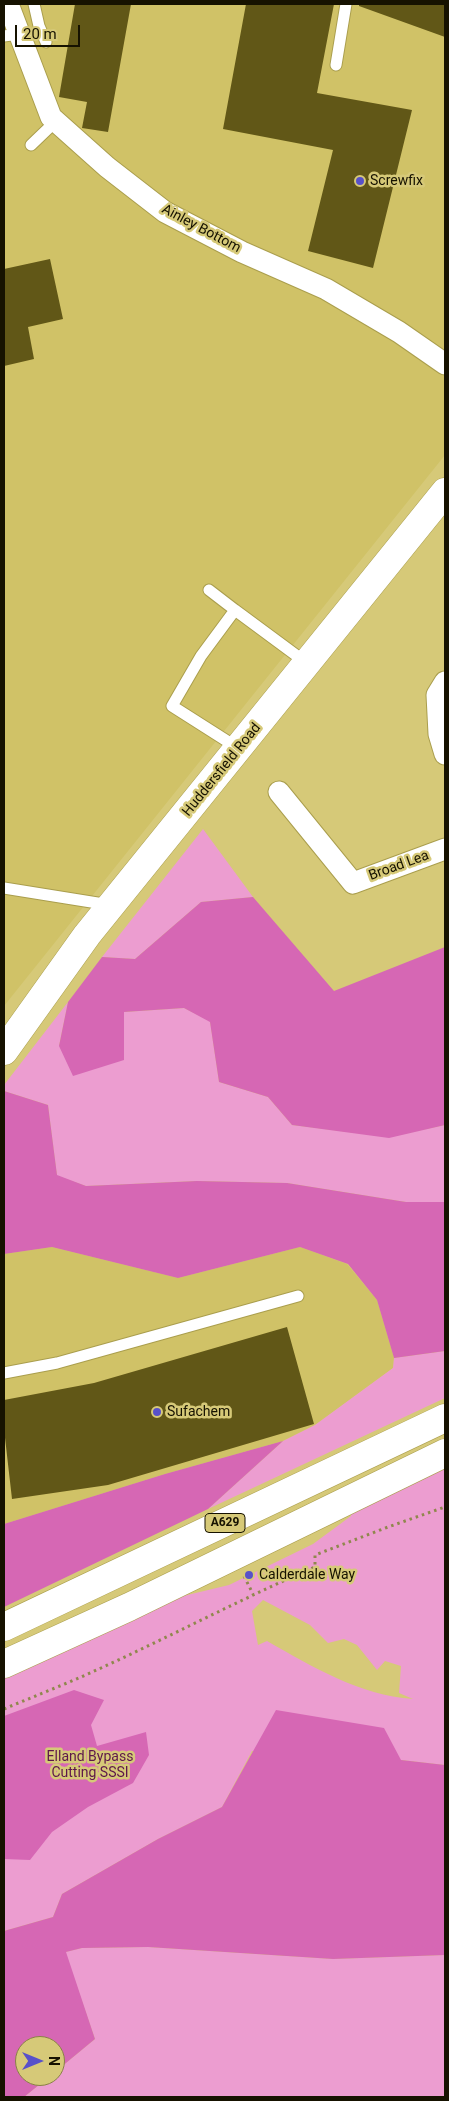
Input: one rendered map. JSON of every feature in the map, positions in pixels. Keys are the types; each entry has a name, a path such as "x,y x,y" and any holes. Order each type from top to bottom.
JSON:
{"main road":[{"name":"Huddersfield Road","path":"4,1051 87,935 443,498"},
{"name":"A629","path":"4,1627 445,1418"},
{"name":"A629","path":"4,1664 129,1607 445,1453"}],"street":[{"name":"Ainley Bottom","path":"14,4 11,35 51,117 107,167 165,212 242,252 326,289 400,332 445,364"},
{"path":"445,682 438,696 438,734 445,754"},
{"name":"Broad Lea","path":"279,792 353,883 445,848"}],"lane":[{"path":"34,4 39,26 46,42"},
{"path":"336,64 346,4"},
{"path":"32,145 56,121"},
{"path":"209,590 308,664"},
{"path":"235,610 201,656 172,706 240,748"},
{"path":"4,888 112,906"},
{"path":"4,1373 57,1363 298,1296"}],"path":[{"path":"4,1709 81,1677 253,1594 315,1567 315,1555 388,1527 445,1508"}],"shaded area":[{"path":"4,4 445,4 445,455 4,1006"},
{"path":"52,1247 178,1278 300,1247 347,1264 377,1300 394,1358 393,1368 315,1425 283,1441 165,1474 4,1524 4,1254"}],"green space":[{"path":"203,829 253,897 201,902 135,959 102,957"},
{"path":"253,897 334,991 445,947 445,1125 389,1138 292,1125 268,1097 219,1082 210,1022 184,1008 124,1012 124,1060 73,1076 59,1046 68,1002 102,957 135,959 201,902"},
{"path":"68,1002 59,1046 124,1012 184,1008 210,1021 219,1082 268,1097 292,1125 389,1137 445,1125 445,1202 406,1202 287,1183 197,1181 86,1186 57,1176 48,1105 4,1091 4,1085"},
{"path":"4,1091 48,1105 57,1175 86,1186 197,1181 287,1183 406,1202 445,1202 445,1351 394,1358 377,1300 348,1264 300,1247 178,1278 52,1247 4,1254"},
{"path":"445,1351 445,1398 208,1509 283,1441 315,1425 393,1368 394,1358"},
{"path":"283,1441 208,1509 4,1607 4,1524 165,1474"},
{"name":"Elland Bypass Cutting SSSI","path":"445,1466 445,1765 401,1760 252,1751 222,1807 158,1839 62,1894 53,1917 4,1931 4,1673 179,1597 229,1585 313,1544 351,1516 351,1511","holes":["263,1600 310,1625 328,1643 344,1639 357,1645 377,1670 385,1661 401,1666 399,1693 413,1699 374,1692 355,1686 319,1670 267,1641 258,1645 252,1611"]},
{"name":"Elland Bypass Cutting SSSI","path":"74,1690 104,1700 91,1725 97,1746 146,1732 149,1755 133,1783 88,1807 52,1832 30,1860 4,1859 4,1716"},
{"path":"276,1710 384,1728 401,1760 445,1765 445,1955 333,1959 148,1947 82,1948 66,1952 95,2039 65,2064 65,2036 15,2036 15,2086 38,2086 24,2097 4,2097 4,1931 53,1917 62,1894 158,1839 222,1807"},
{"path":"148,1947 333,1959 445,1955 445,2097 24,2097 38,2086 65,2086 65,2064 95,2039 65,1952 82,1948"}],"building":[{"path":"75,4 131,4 108,132 82,128 87,102 59,97"},
{"path":"246,4 334,4 317,93 412,110 373,268 308,251 333,150 223,129"},
{"path":"359,4 445,4 445,37 359,6"},
{"path":"50,259 63,319 28,327 34,359 4,366 4,269"},
{"name":"Sufachem","path":"287,1327 314,1424 108,1485 12,1499 4,1429 4,1400 94,1383"}],"place":[{"name":"Screwfix","path":"360,181"},
{"name":"Sufachem","path":"157,1412"},
{"name":"Calderdale Way","path":"249,1575"}]}
